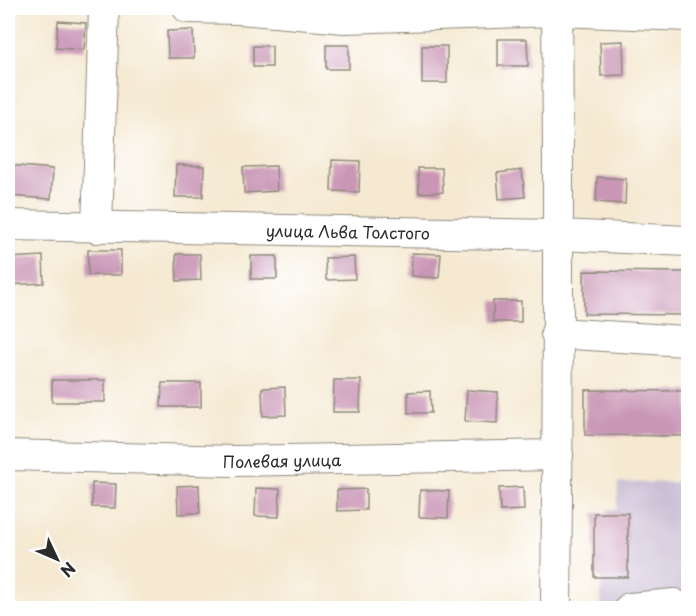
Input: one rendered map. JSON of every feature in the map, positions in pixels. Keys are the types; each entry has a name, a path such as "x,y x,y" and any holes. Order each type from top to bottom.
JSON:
{"street":[{"path":"97,228 104,8"},
{"path":"188,8 239,9 345,18 557,9 688,16"},
{"path":"556,609 558,455 556,333 560,235 557,9"},
{"name":"улица Льва Толстого","path":"8,225 560,235 688,241"},
{"path":"556,333 685,341"},
{"name":"Полевая улица","path":"8,455 233,461 558,455"},
{"path":"630,609 674,604"}],"shaded area":[{"path":"688,482 688,608 600,608 607,509 617,509 618,483"}],"building":[{"path":"58,21 86,23 84,50 56,48"},
{"path":"193,30 194,58 168,58 167,31"},
{"path":"498,39 527,39 528,66 498,66"},
{"path":"623,41 624,75 601,76 600,42"},
{"path":"326,45 349,45 349,69 326,69"},
{"path":"253,46 272,46 272,67 253,67"},
{"path":"422,46 447,46 447,83 422,83"},
{"path":"332,160 360,161 359,192 331,191"},
{"path":"8,165 53,169 51,199 8,196"},
{"path":"176,165 204,166 203,197 175,197"},
{"path":"276,166 277,191 244,193 243,167"},
{"path":"418,168 442,168 443,192 419,193"},
{"path":"522,170 525,197 499,199 497,173"},
{"path":"597,177 626,179 625,204 596,202"},
{"path":"88,250 121,250 121,275 88,275"},
{"path":"412,253 441,254 439,278 411,276"},
{"path":"176,254 200,254 201,280 177,281"},
{"path":"43,256 44,283 8,285 8,258"},
{"path":"251,256 277,256 277,279 251,279"},
{"path":"354,257 355,279 326,280 325,258"},
{"path":"584,271 688,272 688,315 584,314"},
{"path":"493,301 521,301 521,322 493,322"},
{"path":"52,380 105,380 105,402 52,402"},
{"path":"334,380 361,380 360,412 333,412"},
{"path":"162,383 201,383 201,407 161,407"},
{"path":"285,387 286,415 263,416 262,388"},
{"path":"467,390 498,392 497,423 465,421"},
{"path":"585,390 688,391 688,436 585,435"},
{"path":"430,391 431,413 408,413 408,392"},
{"path":"92,483 116,484 115,508 92,507"},
{"path":"199,485 200,513 178,514 177,486"},
{"path":"523,487 524,510 500,511 499,488"},
{"path":"256,488 280,489 279,517 255,516"},
{"path":"366,489 366,510 337,511 337,490"},
{"path":"420,490 449,491 448,518 419,517"},
{"path":"594,513 628,513 628,577 594,577"}]}
